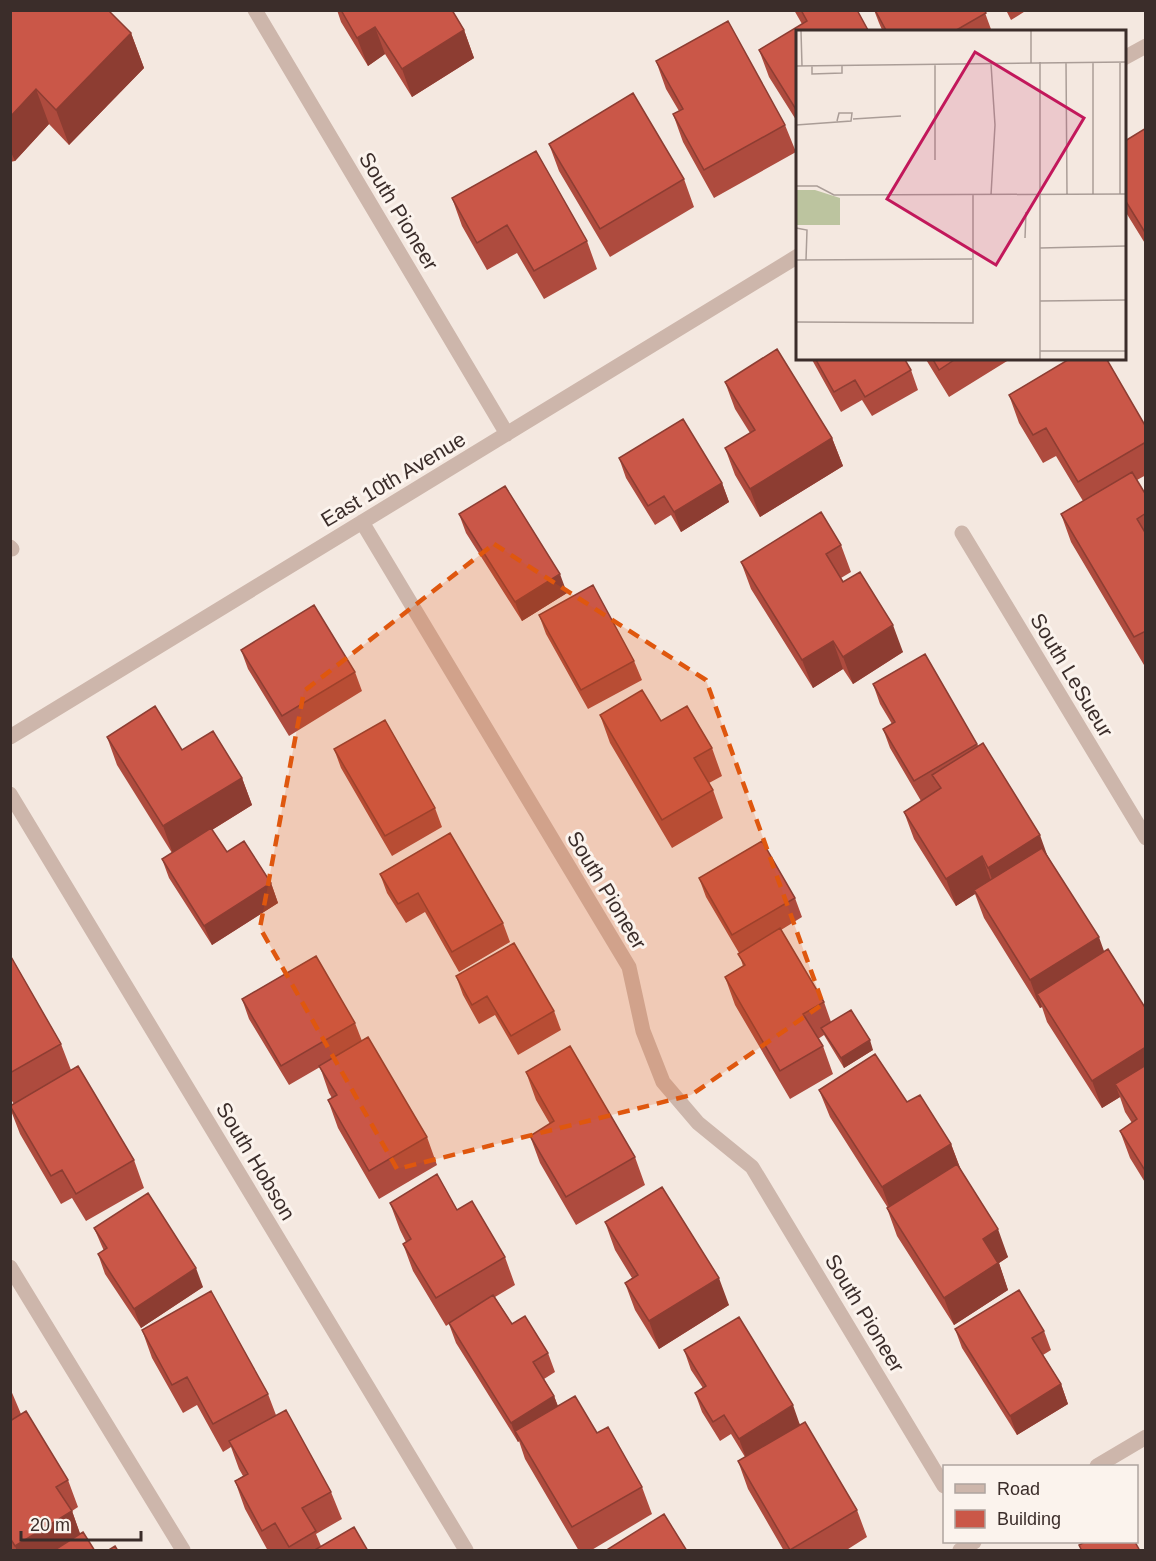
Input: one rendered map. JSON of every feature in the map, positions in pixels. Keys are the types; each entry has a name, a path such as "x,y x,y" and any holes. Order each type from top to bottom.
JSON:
{"street":[{"name":"South Pioneer","path":"255,10 507,434"},
{"path":"1126,57 1146,46"},
{"name":"East 10th Avenue","path":"10,737 796,257"},
{"name":"South Pioneer","path":"362,522 629,967 643,1031 663,1082 698,1123 752,1167 943,1483"},
{"name":"South LeSueur","path":"962,533 1146,838"},
{"name":"South Hobson","path":"10,794 466,1551"},
{"path":"10,1267 183,1551"},
{"path":"1100,1465 1146,1437"}],"highlighted area":[{"path":"494,544 706,680 823,1004 691,1095 397,1169 260,928 304,691"}],"building":[{"path":"10,10 108,10 131,33 56,110 36,89 10,117"},
{"path":"341,10 452,10 464,30 402,69 375,27 357,38"},
{"path":"801,10 857,10 868,30 796,30 796,109 759,50 807,21"},
{"path":"875,10 984,10 986,13 956,30 886,30"},
{"path":"728,21 785,125 704,170 673,114 683,109 656,61"},
{"path":"633,93 684,179 600,229 549,144"},
{"path":"1146,128 1146,234 1126,202 1126,140"},
{"path":"536,151 587,241 534,271 507,225 477,243 452,198"},
{"path":"777,349 832,438 750,489 725,448 755,430 725,382"},
{"path":"816,360 905,360 911,370 865,397 855,380 834,392"},
{"path":"933,360 954,360 939,370"},
{"path":"1068,360 1107,360 1146,427 1146,442 1078,482 1046,428 1033,435 1009,395"},
{"path":"683,419 722,483 674,512 664,496 648,506 619,458"},
{"path":"1132,472 1146,495 1146,513 1137,519 1146,534 1146,631 1134,637 1061,514"},
{"path":"505,486 560,574 515,602 459,514"},
{"path":"821,512 841,545 826,554 843,582 860,572 893,625 843,657 833,641 802,660 741,562"},
{"path":"593,585 634,661 581,690 539,615"},
{"path":"314,605 355,672 282,716 241,650"},
{"path":"925,654 977,744 914,781 883,729 895,722 873,684"},
{"path":"642,690 661,721 687,706 712,748 694,758 713,790 662,820 600,715"},
{"path":"155,706 182,750 213,731 242,778 163,826 107,737"},
{"path":"385,720 435,808 385,836 334,749"},
{"path":"983,743 1040,835 988,868 982,856 946,879 904,812 941,788 932,775"},
{"path":"211,828 227,852 244,841 271,883 204,926 162,859"},
{"path":"450,833 503,923 452,952 418,893 398,904 380,874"},
{"path":"762,841 795,898 732,935 699,878"},
{"path":"1042,848 1099,937 1030,980 974,890"},
{"path":"780,928 824,1002 803,1014 823,1046 780,1071 725,977 745,965 738,954"},
{"path":"514,943 554,1011 511,1036 487,996 472,1005 456,976"},
{"path":"1108,949 1146,1009 1146,1047 1092,1081 1037,994"},
{"path":"10,955 61,1044 10,1073"},
{"path":"316,956 355,1023 281,1066 242,999"},
{"path":"851,1010 870,1040 841,1058 821,1028"},
{"path":"368,1037 427,1137 369,1171 328,1100 337,1095 319,1066"},
{"path":"570,1046 635,1157 566,1197 530,1136 554,1121 526,1072"},
{"path":"875,1054 907,1102 920,1095 951,1144 882,1187 819,1090"},
{"path":"1146,1065 1146,1172 1120,1131 1137,1119 1115,1084"},
{"path":"78,1066 134,1160 76,1194 62,1170 51,1176 10,1106"},
{"path":"957,1164 998,1229 983,1239 998,1263 944,1298 887,1208"},
{"path":"437,1174 457,1210 472,1201 505,1257 436,1298 403,1244 411,1239 390,1203"},
{"path":"662,1187 719,1278 649,1321 625,1283 638,1275 605,1222"},
{"path":"148,1193 196,1268 134,1309 98,1254 107,1248 94,1228"},
{"path":"1019,1290 1044,1331 1032,1338 1061,1384 1010,1416 955,1329"},
{"path":"211,1291 268,1394 213,1424 187,1377 172,1385 142,1330"},
{"path":"493,1295 512,1324 525,1316 548,1353 533,1362 554,1396 511,1423 449,1323"},
{"path":"739,1317 793,1405 739,1439 724,1415 713,1422 695,1393 706,1386 684,1350"},
{"path":"575,1396 597,1433 608,1427 642,1487 572,1527 515,1431"},
{"path":"286,1410 331,1492 302,1508 316,1531 289,1547 275,1523 262,1531 235,1481 248,1474 229,1441"},
{"path":"26,1411 68,1480 56,1487 72,1511 15,1546 10,1538 10,1421"},
{"path":"805,1422 857,1510 790,1550 738,1461"},
{"path":"664,1514 687,1551 605,1551"},
{"path":"354,1527 368,1551 313,1551"},
{"path":"83,1532 95,1551 53,1551"},
{"path":"1083,1543 1136,1543 1140,1551 1082,1551 1079,1545"},
{"path":"115,1546 118,1551 107,1551"}]}
